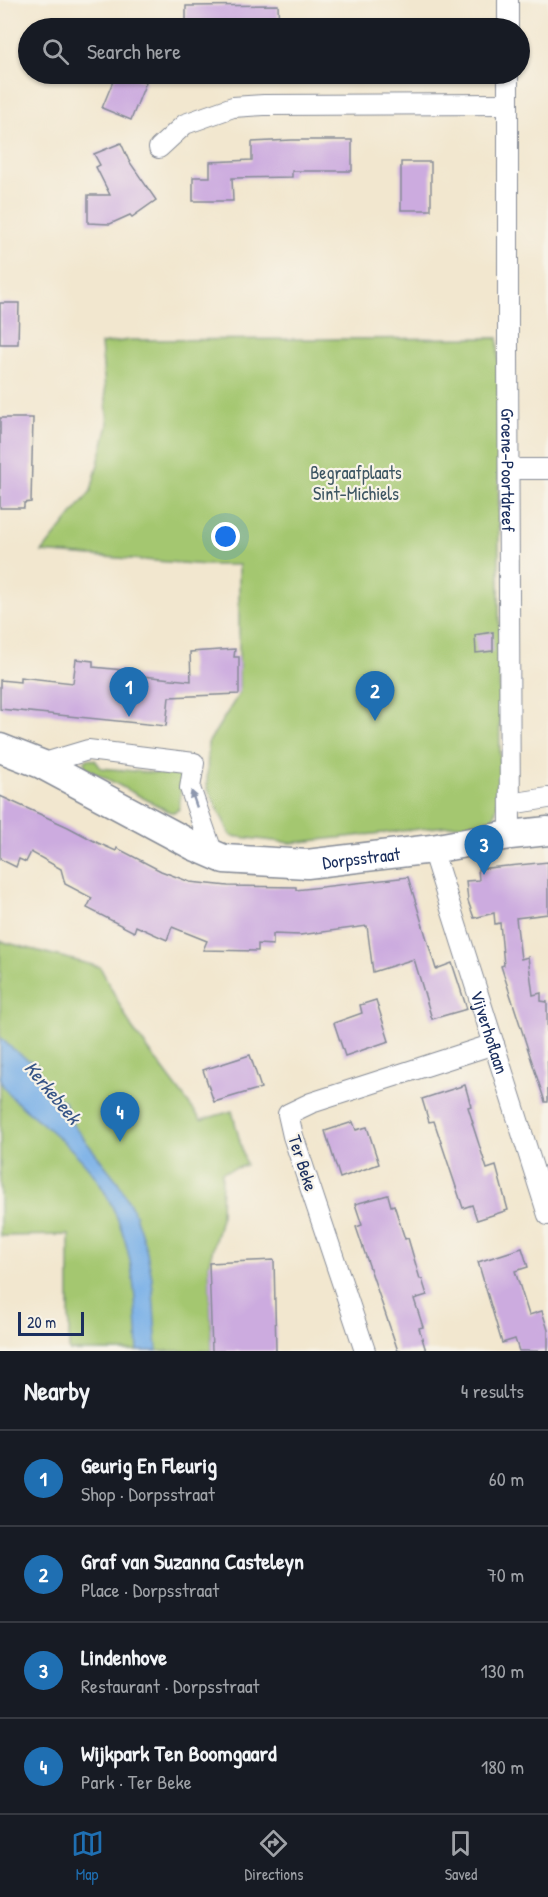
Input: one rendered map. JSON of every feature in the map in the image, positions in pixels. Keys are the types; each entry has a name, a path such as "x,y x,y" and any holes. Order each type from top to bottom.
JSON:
{"street":[{"path":"508,0 508,18"},
{"name":"Groene-Poortdreef","path":"508,84 510,835"},
{"path":"159,148 184,124 232,107 508,104"},
{"path":"508,469 548,469"},
{"name":"Dorpsstraat","path":"0,748 41,764 194,846 224,859 307,864 432,849 510,835 548,831"},
{"path":"41,764 88,750 177,759 194,763 190,788 213,854"},
{"path":"510,804 548,798"},
{"name":"Vijverhoflaan","path":"432,849 548,1215"},
{"name":"Ter Beke","path":"365,1351 293,1136 288,1114 311,1103 494,1044"}],"green space":[{"name":"Begraafplaats Sint-Michiels","path":"498,338 500,794 493,821 291,843 231,836 207,787 208,743 239,694 239,565 206,565 42,552 91,491 108,425 101,344 130,340"},
{"path":"88,759 95,760 101,768 167,774 173,769 178,770 182,776 179,809 170,812 86,768 84,762"},
{"path":"0,941 100,967 132,1028 201,1120 232,1111 246,1165 222,1172 221,1218 209,1263 212,1351 69,1351 69,1235 0,1236"}],"water":[{"path":"0,1037 37,1065 42,1083 47,1090 65,1102 73,1125 118,1182 134,1212 146,1248 152,1278 157,1351 138,1351 131,1264 120,1224 111,1204 100,1184 81,1159 20,1105 1,1082"}],"building":[{"path":"278,5 279,18 186,18 186,6"},
{"path":"112,84 145,84 131,120 102,108"},
{"path":"352,140 352,171 292,171 292,177 232,178 233,201 193,201 193,177 210,177 210,162 252,160 252,142"},
{"path":"121,143 129,161 156,200 132,217 130,215 110,224 88,223 88,195 110,195 96,167 100,165 94,154"},
{"path":"401,162 431,162 431,210 401,210"},
{"path":"0,303 19,303 18,344 0,344"},
{"path":"0,418 33,418 31,502 24,503 24,508 0,508"},
{"path":"493,632 493,651 476,653 475,635"},
{"path":"235,649 234,657 239,657 239,694 169,697 166,726 0,709 0,680 20,682 20,677 73,683 76,659 93,661 93,667 123,670 123,674 191,681 190,652"},
{"path":"0,796 98,843 116,851 117,848 161,871 190,882 228,886 296,887 296,890 408,877 436,969 452,963 467,1009 432,1019 414,959 373,972 367,926 300,935 273,934 273,945 258,944 258,951 203,950 207,941 172,927 167,940 136,926 134,932 87,908 92,898 65,884 61,869 31,852 26,862 19,859 16,867 0,859"},
{"path":"548,862 548,914 516,918 521,959 528,957 533,995 541,993 541,1001 547,1002 548,1102 545,1102 501,966 504,965 500,923 495,924 494,913 474,918 468,901 466,881 479,880 478,869"},
{"path":"376,1000 389,1041 345,1056 334,1023 362,1013 360,1005"},
{"path":"250,1055 261,1088 214,1102 203,1070"},
{"path":"465,1085 471,1106 468,1107 472,1123 487,1169 496,1166 508,1210 477,1220 472,1205 463,1208 434,1121 429,1122 422,1099"},
{"path":"353,1122 356,1130 367,1127 379,1164 340,1178 325,1131"},
{"path":"388,1195 391,1206 394,1205 405,1239 408,1238 427,1295 414,1299 423,1327 419,1328 426,1351 398,1351 356,1227 362,1225 355,1204"},
{"path":"522,1248 528,1267 515,1271 529,1315 542,1311 548,1330 548,1351 519,1351 515,1339 502,1343 478,1262"},
{"path":"274,1260 276,1351 212,1351 209,1263"}],"place":[{"name":"Geurig En Fleurig","path":"129,717"},
{"name":"Graf van Suzanna Casteleyn","path":"375,721"},
{"name":"Lindenhove","path":"484,875"},
{"name":"Wijkpark Ten Boomgaard","path":"120,1142"}],"water label":[{"name":"Kerkebeek","path":"53,1092"}]}
